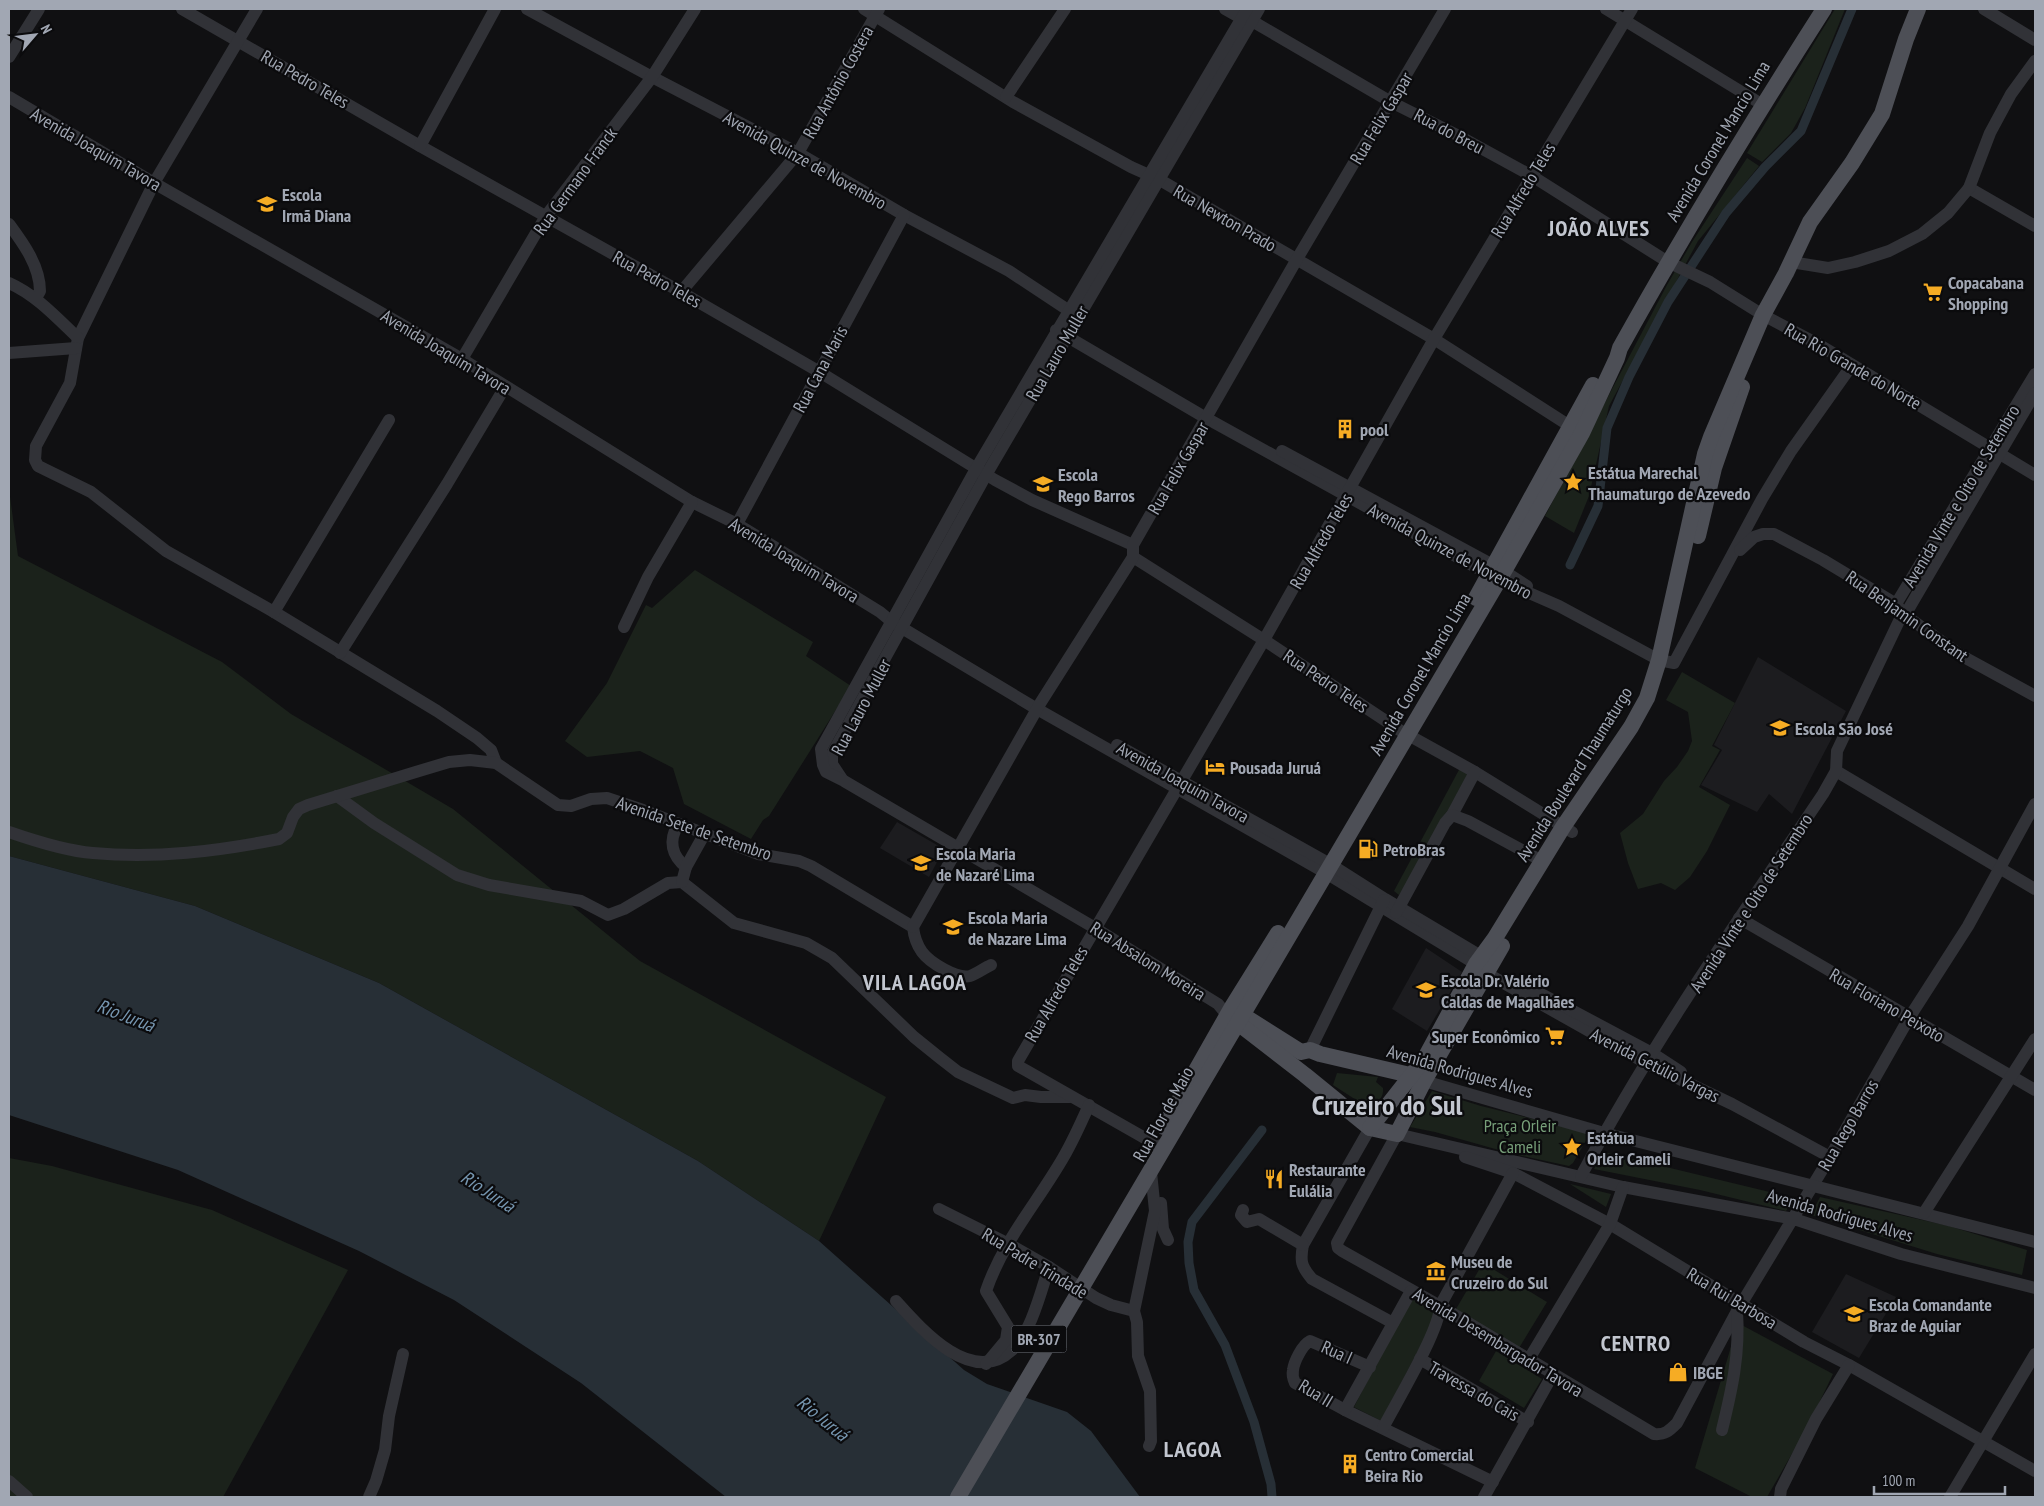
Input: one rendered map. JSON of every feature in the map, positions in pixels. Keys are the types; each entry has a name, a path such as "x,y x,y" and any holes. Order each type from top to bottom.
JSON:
{"main road":[{"name":"Avenida Coronel Mancio Lima","path":"1232,1013 1405,733 1617,358 1620,348 1668,262 1763,105 1824,9"},
{"name":"Avenida Boulevard Thaumaturgo","path":"1417,1078 1425,1058 1568,830 1667,662 1695,525 1705,454 1711,437 1768,317 1810,222 1852,163 1882,114 1906,39 1918,9"},
{"name":"Avenida Boulevard Thaumaturgo","path":"1484,964 1542,861 1568,830"},
{"name":"Avenida Rodrigues Alves","path":"1232,1013 1310,1052 1417,1078"},
{"name":"Avenida Rodrigues Alves","path":"1232,1013 1370,1128 1397,1134"},
{"name":"Rua Flor de Maio","path":"1144,1178 1159,1146 1232,1013"},
{"path":"1310,1052 1321,1062 1318,1069 1302,1073 1295,1064 1310,1052"},
{"path":"1370,1128 1417,1078"},
{"path":"1397,1134 1417,1078"},
{"name":"BR-307","path":"945,1497 1144,1178"},
{"name":"BR-307","path":"958,1497 1144,1178"}],"street":[{"path":"9,57 39,9"},
{"name":"Rua Pedro Teles","path":"182,9 420,146 681,292 981,471 1032,500 1133,551 1405,733 1475,772 1568,830"},
{"path":"9,832 92,854 134,855 205,852 279,839 287,833 293,817 299,809 337,796 449,762 470,760 496,763 491,750 477,738 436,711 274,612 166,551 91,492 38,466 35,460 36,446 70,383 77,343 154,183 256,9"},
{"path":"420,146 495,9"},
{"name":"Avenida Quinze de Novembro","path":"527,9 798,153 904,215 1009,271 1073,314"},
{"name":"Rua Germano Franck","path":"462,359 546,216 652,77 696,9"},
{"path":"1006,97 1065,9"},
{"name":"Rua do Breu","path":"1225,9 1247,16 1391,102 1532,176 1668,262"},
{"name":"Rua Lauro Muller","path":"844,781 826,772 821,749 899,621 981,471 1247,16 1259,9"},
{"name":"Rua Felix Gaspar","path":"913,927 1039,706 1133,551 1296,259 1445,9"},
{"path":"1606,9 1629,14 1763,105"},
{"path":"1984,9 2035,40"},
{"name":"Rua Newton Prado","path":"873,11 1006,97 1154,178 1434,339 1576,429"},
{"name":"Rua Antônio Costera","path":"681,292 798,153 873,11"},
{"name":"Rua Alfredo Teles","path":"1073,1097 1018,1066 1018,1062 1264,640 1434,339 1629,14"},
{"path":"1789,268 1828,268 1889,251 1922,234 1948,213 1969,188 1990,133 2023,76 2035,61"},
{"name":"Avenida Joaquim Tavora","path":"9,97 154,183 462,359 692,502 736,524 1039,706 1324,866 1484,964"},
{"path":"1969,188 2035,226"},
{"name":"Rua Cana Maris","path":"736,524 904,215"},
{"path":"9,224 28,252 36,270 40,291 36,298"},
{"name":"Rua Rio Grande do Norte","path":"1668,262 1710,282 2035,475"},
{"path":"9,283 36,298 77,343"},
{"name":"Avenida Quinze de Novembro","path":"1063,331 1208,416 1349,491 1496,573 1667,662"},
{"path":"9,353 77,343"},
{"path":"1667,662 1730,562 1762,500 1791,451 1852,365"},
{"name":"Avenida Vinte e Oito de Setembro","path":"1581,1176 1604,1133 1649,1058 1739,918 1823,794 1836,771 1837,751 1902,618 2035,374"},
{"path":"340,654 447,484 505,387"},
{"name":"Avenida Vinte e Oito de Setembro","path":"1896,604 1994,450 2035,393"},
{"path":"274,612 389,420"},
{"path":"624,627 648,577 692,502"},
{"name":"Rua Benjamin Constant","path":"1730,562 1754,537 1763,534 1774,534 1823,560 1896,604 1902,618 1962,656 2035,696"},
{"name":"Avenida Sete de Setembro","path":"496,763 558,806 571,806 591,799 607,798 758,854 799,861 811,866 913,927"},
{"path":"1836,771 2035,889"},
{"path":"1397,911 1475,772"},
{"name":"Rua Absalom Moreira","path":"844,781 1095,928 1232,1013"},
{"path":"337,796 374,823 457,875 489,885 581,902 608,915 629,907 668,882 685,884 734,923 806,943 832,958 914,1037 958,1072 1013,1098 1025,1094 1041,1097 1073,1097 1159,1146"},
{"name":"Rua Rego Barros","path":"1654,1434 1662,1435 1678,1424 1740,1307 1794,1219 1909,1018 1968,926 2035,804"},
{"path":"1452,815 1461,817 1542,861"},
{"path":"678,825 674,832 674,851 677,860 686,867"},
{"path":"685,884 686,867 705,833"},
{"path":"1310,1052 1382,903"},
{"name":"Rua Floriano Peixoto","path":"1739,918 2035,1090"},
{"path":"913,927 923,954 946,970 959,976 970,976 990,965"},
{"name":"Avenida Getúlio Vargas","path":"1484,964 1649,1058 1830,1157"},
{"path":"1924,1214 2035,1039"},
{"name":"Avenida Rodrigues Alves","path":"1417,1078 1604,1133 2035,1242"},
{"path":"986,1364 1006,1340 1008,1327 986,1292 1007,1243 1064,1157 1089,1105"},
{"path":"1370,1128 1303,1245 1300,1257 1304,1268 1312,1279 1393,1323"},
{"name":"Avenida Rodrigues Alves","path":"1397,1134 1623,1187 1794,1219 1901,1254 2035,1288"},
{"name":"Avenida Desembargador Tavora","path":"1397,1134 1340,1236 1337,1243 1338,1248 1440,1306 1654,1434"},
{"name":"Rua Rui Barbosa","path":"1422,1141 1513,1173 1610,1224 1740,1307 1849,1365 2035,1471"},
{"path":"1383,1428 1420,1359 1439,1316 1440,1306 1513,1173"},
{"path":"1144,1178 1159,1192 1163,1229 1168,1240"},
{"name":"Rua Flor de Maio","path":"1144,1178 1154,1218 1134,1311 1137,1322 1138,1356 1150,1391 1151,1441 1149,1446"},
{"path":"1529,1359 1610,1224 1623,1187"},
{"name":"Rua Padre Trindade","path":"939,1209 1007,1243 1049,1267 1096,1298 1111,1305 1134,1311"},
{"path":"1243,1210 1241,1215 1247,1222 1259,1219 1303,1245"},
{"path":"896,1301 933,1338 949,1351 972,1362 986,1364 1012,1350 1020,1340 1035,1310 1049,1267"},
{"path":"1345,1410 1411,1290"},
{"path":"1722,1430 1737,1366 1740,1307"},
{"name":"Rua I","path":"1292,1372 1305,1344 1310,1341 1370,1367"},
{"path":"369,1497 385,1450 389,1416 404,1354"},
{"path":"1950,1497 2035,1354"},
{"name":"Travessa do Cais","path":"1420,1359 1528,1422"},
{"path":"1780,1497 1781,1489 1812,1426 1849,1365"},
{"name":"Rua II","path":"1292,1372 1295,1383 1345,1410 1493,1482"},
{"path":"1484,1497 1528,1422 1553,1374"},
{"path":"9,1481 27,1497"}],"shaded area":[{"name":"Escola São José","path":"1758,657 1846,711 1792,814 1769,794 1757,812 1701,785 1722,750 1714,745"},
{"name":"Escola Maria de Nazaré Lima","path":"897,822 944,849 929,877 880,848"},
{"name":"Escola Dr. Valério Caldas de Magalhães","path":"1426,948 1462,972 1427,1031 1392,1009"},
{"name":"Escola Comandante Braz de Aguiar","path":"1846,1274 1896,1297 1859,1358 1812,1332"}],"green space":[{"path":"1835,9 1845,9 1805,108 1791,133 1762,162 1747,153"},
{"path":"1747,158 1759,166 1698,241 1609,406 1589,496 1574,533 1545,516 1667,285 1692,242"},
{"path":"9,489 18,556 222,662 291,714 453,809 640,961 886,1097 819,1241 698,1161 379,983 195,906 9,856"},
{"path":"695,570 813,642 806,656 851,686 769,816 763,820 751,839 684,804 673,768 640,751 587,757 565,741 607,683 646,605 652,608"},
{"path":"1682,672 1735,703 1712,746 1720,750 1699,787 1730,805 1707,851 1690,877 1675,890 1661,883 1638,889 1628,863 1620,833 1643,814 1664,781 1688,751 1692,741 1688,712 1666,700"},
{"path":"1460,768 1478,778 1399,895 1394,891"},
{"path":"1337,1073 1378,1077 1376,1082 1383,1088 1380,1099 1369,1101 1367,1107 1333,1085"},
{"name":"Praça Orleir Cameli","path":"1432,1091 1481,1106 1585,1132 1588,1137 1573,1163 1569,1166 1513,1154 1435,1132 1410,1127"},
{"path":"1604,1152 1795,1198 1786,1211 1700,1190 1594,1169"},
{"path":"9,1158 52,1166 212,1210 348,1270 223,1497 9,1497"},
{"path":"1570,1184 1611,1194 1606,1207"},
{"path":"1820,1197 1949,1226 2027,1250 2022,1275 1937,1254 1811,1215"},
{"path":"1483,1263 1547,1302 1519,1348 1456,1309"},
{"path":"1410,1298 1438,1313 1381,1421 1354,1407"},
{"path":"1738,1323 1833,1374 1809,1424 1767,1497 1752,1497 1695,1468"},
{"path":"1496,1351 1542,1379 1524,1408 1479,1381"}],"water":[{"name":"Rio Juruá","path":"9,856 195,906 379,983 698,1161 819,1241 964,1370 987,1384 1067,1412 1091,1431 1140,1497 726,1497 581,1383 454,1300 359,1251 178,1170 9,1115"}],"waterway":[{"path":"1570,565 1598,506 1607,428 1629,377 1668,302 1726,213 1765,167 1801,131 1852,9"},
{"path":"1262,1130 1192,1222 1188,1242 1189,1263 1194,1290 1225,1345 1254,1422 1271,1484 1272,1497"}],"place":[{"name":"Escola Irmã Diana","path":"267,204"},
{"name":"Copacabana Shopping","path":"1933,292"},
{"name":"pool","path":"1345,429"},
{"name":"Estátua Marechal Thaumaturgo de Azevedo","path":"1573,482"},
{"name":"Escola Rego Barros","path":"1043,484"},
{"name":"Escola São José","path":"1780,728"},
{"name":"Pousada Juruá","path":"1215,767"},
{"name":"PetroBras","path":"1368,849"},
{"name":"Escola Maria de Nazaré Lima","path":"921,863"},
{"name":"Escola Maria de Nazare Lima","path":"953,927"},
{"name":"Escola Dr. Valério Caldas de Magalhães","path":"1426,990"},
{"name":"Super Econômico","path":"1555,1036"},
{"name":"Estátua Orleir Cameli","path":"1572,1147"},
{"name":"Restaurante Eulália","path":"1274,1179"},
{"name":"Museu de Cruzeiro do Sul","path":"1436,1271"},
{"name":"Escola Comandante Braz de Aguiar","path":"1854,1314"},
{"name":"IBGE","path":"1678,1372"},
{"name":"Centro Comercial Beira Rio","path":"1350,1464"}],"district":[{"name":"JOÃO ALVES","path":"1599,228"},
{"name":"VILA LAGOA","path":"915,982"},
{"name":"Cruzeiro do Sul","path":"1387,1104"},
{"name":"CENTRO","path":"1636,1343"},
{"name":"LAGOA","path":"1193,1449"}]}
